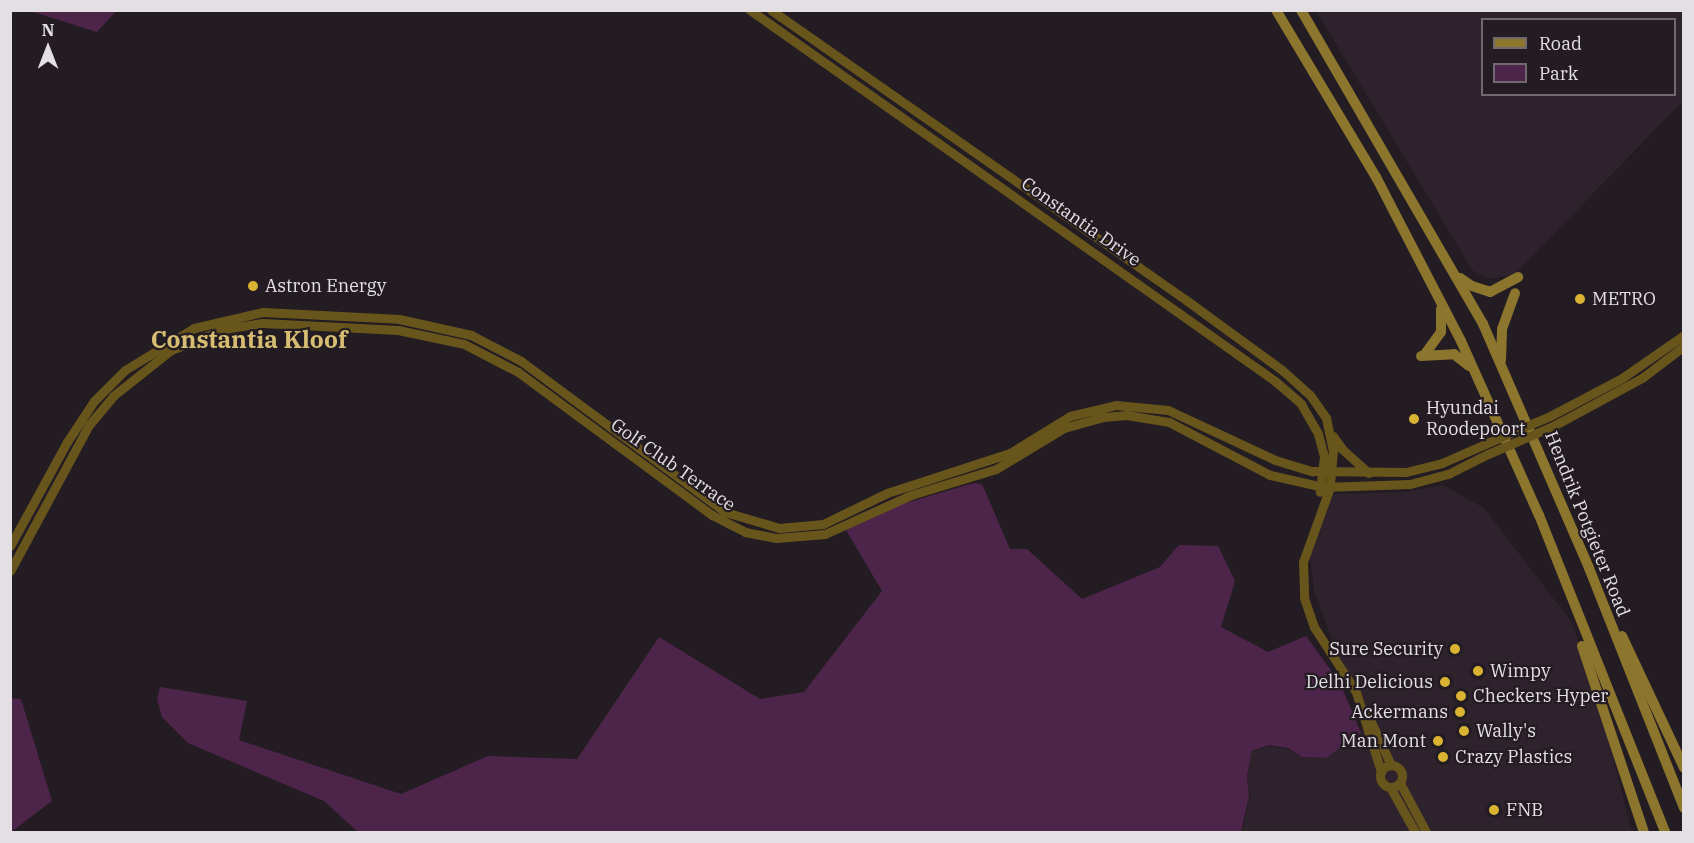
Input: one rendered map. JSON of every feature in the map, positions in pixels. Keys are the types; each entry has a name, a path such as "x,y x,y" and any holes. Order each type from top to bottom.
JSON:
{"main road":[{"path":"1276,10 1353,136 1437,291 1539,515 1644,832"},
{"name":"Hendrik Potgieter Road","path":"1301,10 1457,276 1500,361 1589,568 1683,808"},
{"path":"1457,276 1472,286 1490,292 1518,278"},
{"path":"1437,291 1443,325 1423,355 1454,354 1465,361 1476,376"},
{"path":"1500,361 1502,329 1515,293"},
{"path":"1589,568 1683,768"},
{"path":"1565,588 1665,832"}],"street":[{"name":"Constantia Drive","path":"750,10 1275,381 1301,404 1318,434 1330,487 1321,506 1303,562 1304,598 1314,627 1361,704 1391,765"},
{"name":"Constantia Drive","path":"771,10 1282,370 1319,406 1332,434 1327,472 1319,486 1321,506"},
{"name":"Golf Club Terrace","path":"10,546 67,442 94,401 125,370 194,328 263,312 421,322 481,339 521,361 725,512 763,526 792,529 823,524 908,485 990,461 1010,453 1050,425 1102,407 1134,405 1168,410 1297,469 1371,474 1422,469 1487,449 1552,420"},
{"name":"Golf Club Terrace","path":"10,571 89,425 113,396 171,350 224,329 263,322 398,330 464,344 518,372 712,515 745,532 776,538 825,534 910,495 996,469 1064,428 1103,417 1136,415 1169,422 1270,475 1330,487 1410,484 1448,474 1487,449"},
{"path":"1552,420 1622,378 1683,335"},
{"path":"1552,420 1642,378 1683,346"},
{"path":"1332,434 1342,449 1371,474"},
{"path":"1245,446 1247,461 1262,454"},
{"name":"Constantia Drive","path":"1361,704 1381,771"},
{"path":"1415,832 1390,787 1382,782 1381,771 1391,765 1401,771 1400,783 1426,832"},
{"path":"1390,787 1400,783"}],"shaded area":[{"path":"1316,11 1683,11 1683,101 1514,275 1487,279 1472,270"},
{"path":"1443,485 1484,508 1571,621 1594,683 1632,832 1242,832 1250,796 1247,776 1252,752 1269,746 1288,749 1302,757 1326,758 1368,725 1357,708 1314,591 1308,542 1332,494 1406,492"}],"green space":[{"path":"116,10 97,32 30,11"},
{"path":"974,483 982,484 1010,549 1027,549 1082,599 1160,567 1179,545 1218,546 1235,581 1221,627 1268,652 1306,636 1340,683 1361,733 1326,758 1302,757 1288,748 1269,745 1252,751 1247,776 1249,796 1241,832 358,832 324,801 188,743 162,717 157,699 160,687 247,701 239,740 401,794 488,756 577,759 659,637 760,699 804,692 882,591 846,530 892,507"},
{"path":"11,698 21,699 52,801 11,832"}],"place":[{"name":"Astron Energy","path":"253,286"},
{"name":"METRO","path":"1580,299"},
{"name":"Hyundai Roodepoort","path":"1414,419"},
{"name":"Sure Security","path":"1455,649"},
{"name":"Wimpy","path":"1478,671"},
{"name":"Delhi Delicious","path":"1445,682"},
{"name":"Checkers Hyper","path":"1461,696"},
{"name":"Ackermans","path":"1460,712"},
{"name":"Wally's","path":"1464,731"},
{"name":"Man Mont","path":"1438,741"},
{"name":"Crazy Plastics","path":"1443,757"},
{"name":"FNB","path":"1494,810"}],"district":[{"name":"Constantia Kloof","path":"249,340"}]}
